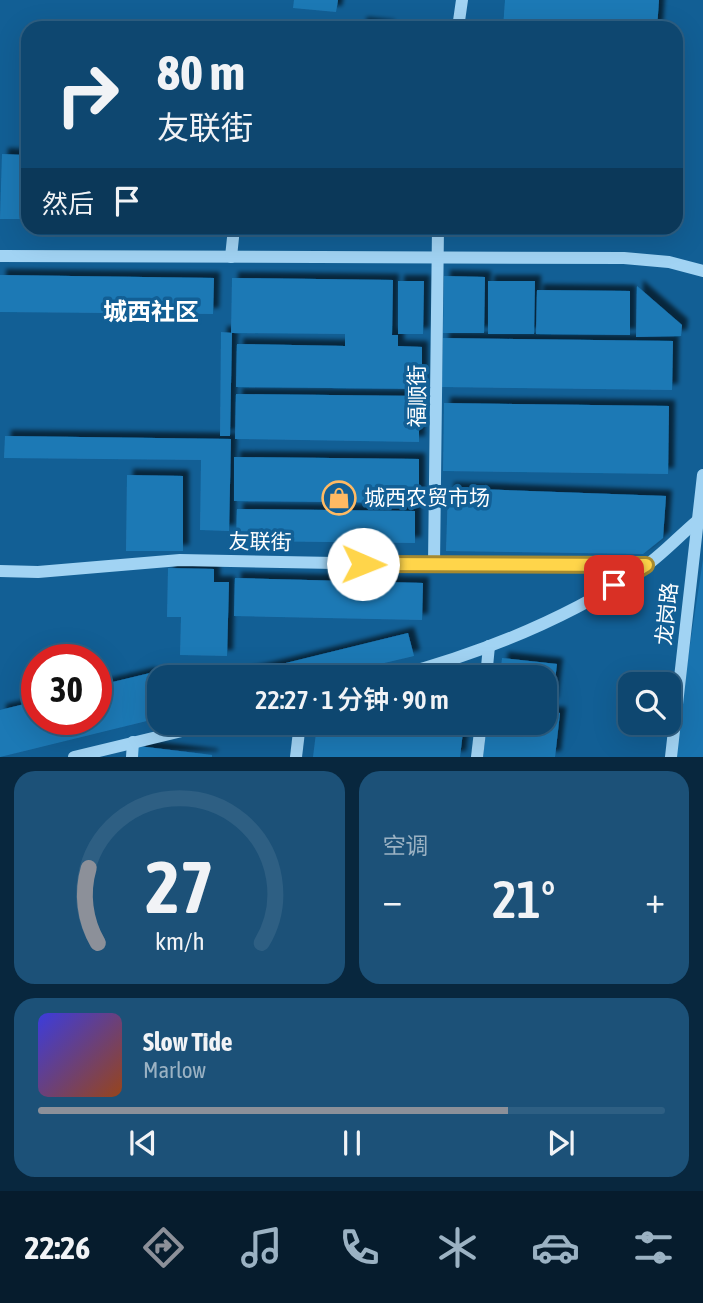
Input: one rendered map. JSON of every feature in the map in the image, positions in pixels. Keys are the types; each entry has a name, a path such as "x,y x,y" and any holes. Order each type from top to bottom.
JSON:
{"street":[{"path":"459,21 462,0"},
{"path":"231,257 233,235"},
{"name":"福顺街","path":"435,564 438,235"},
{"path":"0,256 624,258 669,262 703,271"},
{"name":"龙岗路","path":"671,757 703,475"},
{"path":"430,665 489,646 586,602 646,565 697,521"},
{"name":"友联街","path":"0,571 38,572 180,560 646,565"},
{"path":"487,665 489,646"},
{"path":"74,757 164,735"},
{"path":"296,757 299,735"},
{"path":"477,757 480,735"},
{"path":"132,757 134,742"}],"shaded area":[{"path":"703,559 703,757 673,757 676,735 681,735 681,704"}],"building":[{"path":"294,0 338,0 336,12 293,8"},
{"path":"505,0 659,0 658,21 504,21"},
{"path":"2,154 21,155 21,219 0,219"},
{"path":"0,275 214,278 213,314 0,312"},
{"path":"444,276 485,277 484,333 443,333"},
{"path":"232,278 393,280 392,335 398,335 398,346 422,347 422,389 236,387 237,344 345,346 345,334 231,333"},
{"path":"398,281 424,281 423,334 398,334"},
{"path":"488,281 535,281 534,334 488,334"},
{"path":"637,286 682,325 681,336 636,337"},
{"path":"537,290 630,291 630,335 536,334"},
{"path":"221,332 232,333 230,436 220,436"},
{"path":"443,338 673,341 672,390 442,387"},
{"path":"236,394 419,396 419,442 235,439"},
{"path":"444,403 669,406 668,474 443,471"},
{"path":"5,436 231,439 229,531 200,530 201,460 4,458"},
{"path":"234,457 419,459 419,503 234,501"},
{"path":"127,475 183,476 183,551 126,551"},
{"path":"448,488 666,496 663,538 643,554 446,551"},
{"path":"237,509 415,511 415,543 236,541"},
{"path":"168,568 214,569 214,582 229,582 227,656 180,655 181,617 167,617"},
{"path":"235,578 423,583 422,620 234,616"},
{"path":"408,633 414,656 376,665 278,665"},
{"path":"502,658 557,664 557,665 501,665"},
{"path":"147,674 147,721 112,730 112,682"},
{"path":"21,705 21,735 90,735 0,757 0,710"},
{"path":"557,713 560,713 555,757 483,757 486,735 557,735"},
{"path":"316,735 463,735 460,757 313,757"},
{"path":"138,746 212,755 212,757 136,757"}],"place":[{"name":"城西农贸市场","path":"339,498"}],"district":[{"name":"城西社区","path":"151,312"}],"route":[{"path":"363,564 646,565 614,585"}]}
